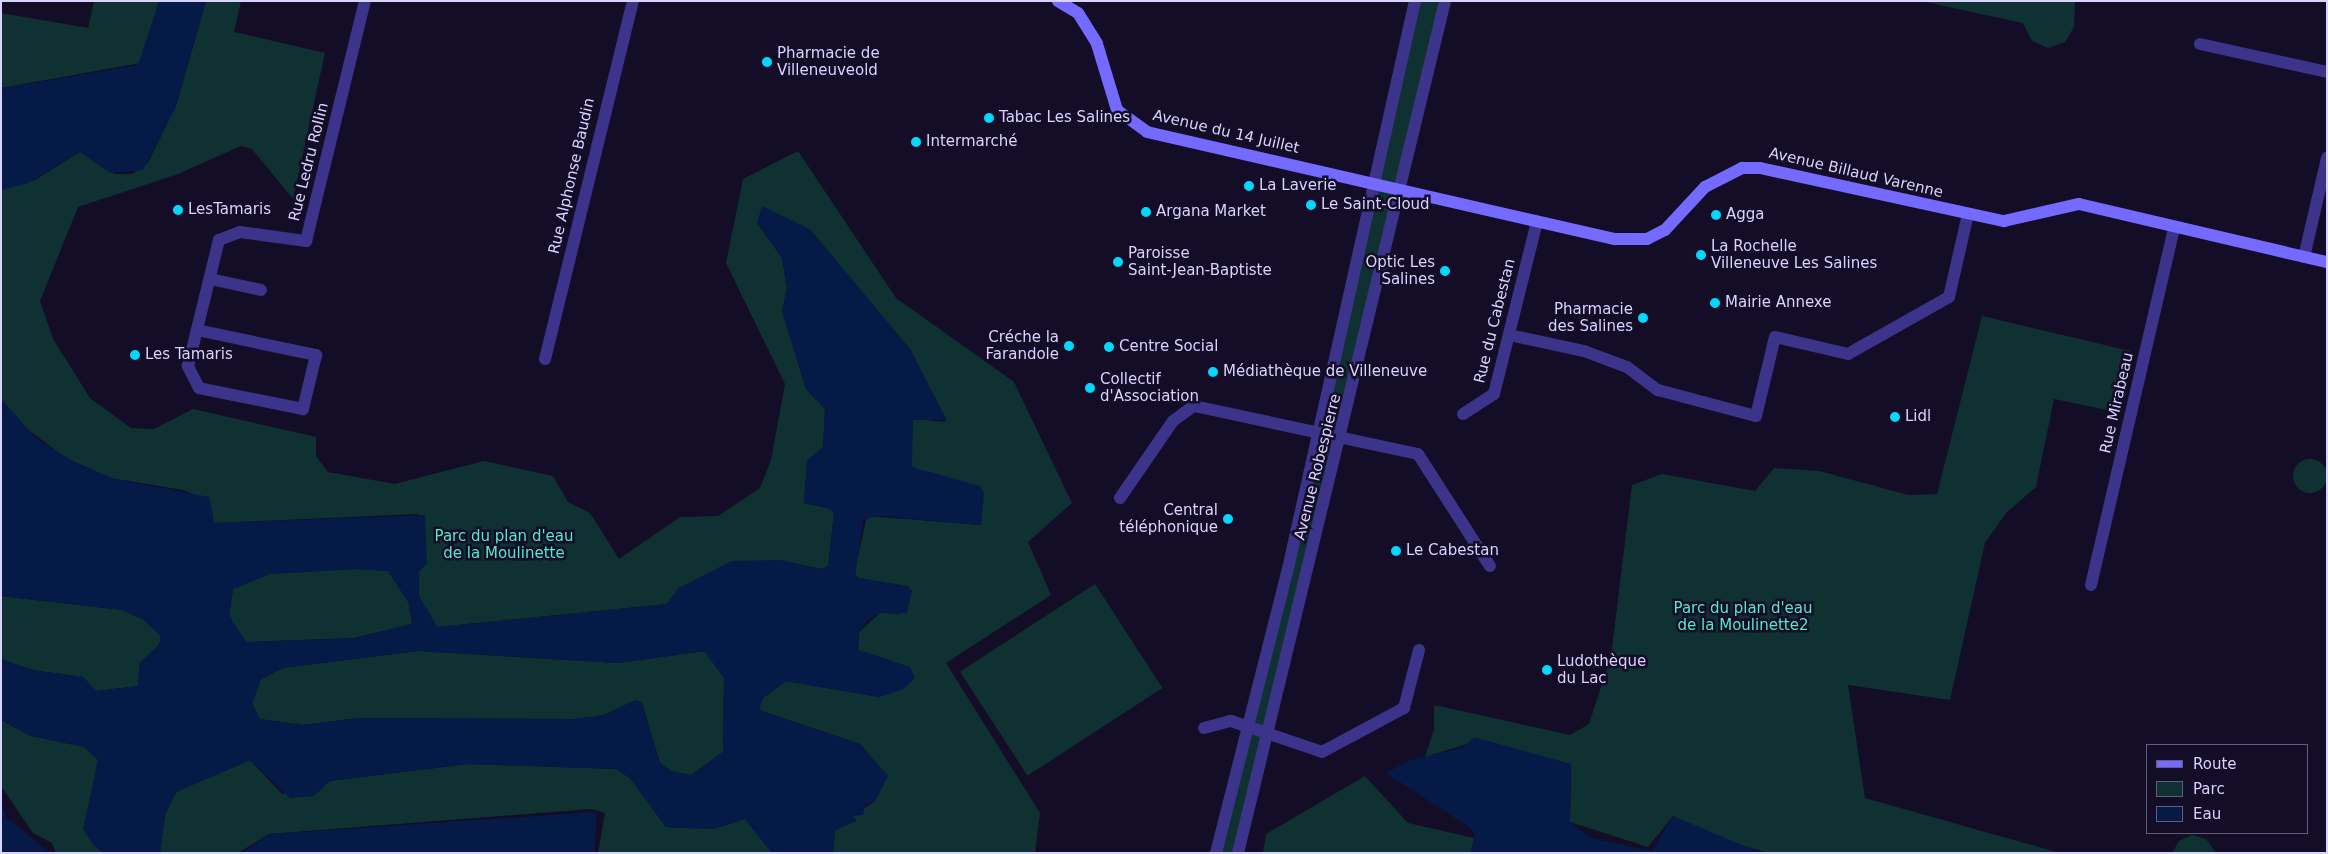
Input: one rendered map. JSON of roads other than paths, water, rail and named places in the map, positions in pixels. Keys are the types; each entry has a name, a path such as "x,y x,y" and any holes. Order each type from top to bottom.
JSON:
{"street":[{"name":"Rue Ledru Rollin","path":"197,330 316,355 303,409 199,388 188,366 219,240 229,233 306,241 365,1"},
{"name":"Rue Alphonse Baudin","path":"545,359 633,1"},
{"name":"Avenue du 14 Juillet","path":"1058,1 1078,13 1097,44 1116,110 1138,127 1401,191"},
{"name":"Avenue Robespierre","path":"1216,853 1317,433 1372,183 1415,1"},
{"name":"Avenue Robespierre","path":"1238,853 1342,436 1445,1"},
{"path":"2200,44 2327,72"},
{"path":"2304,256 2327,158"},
{"name":"Avenue Billaud Varenne","path":"1401,191 1615,239 1647,239 1665,230 1715,180 1742,168 1760,168 2004,221 2079,204 2327,262"},
{"path":"1509,335 1584,351 1627,366 1658,390 1756,416 1775,337 1848,354 1949,297 1968,214"},
{"name":"Rue du Cabestan","path":"1463,414 1494,394 1537,221"},
{"name":"Rue Mirabeau","path":"2091,585 2174,227"},
{"path":"210,279 261,290"},
{"path":"1120,498 1173,421 1194,406 1317,433 1342,436 1418,454 1490,566"},
{"path":"1204,728 1231,721 1267,736 1322,752 1404,708 1419,650"}],"water":[{"path":"159,1 206,1 175,109 143,170 110,173 80,152 28,183 1,190 1,88 138,65"},
{"path":"762,206 810,229 910,349 947,420 913,420 912,467 980,486 984,493 981,525 878,516 863,520 855,577 908,586 912,591 907,613 880,613 868,620 859,632 858,650 910,667 915,678 902,690 879,697 786,681 763,698 759,710 860,744 888,776 875,801 865,805 863,815 853,816 857,821 835,830 833,853 772,853 745,819 713,829 666,827 630,778 616,769 468,764 330,781 314,796 290,798 250,760 176,792 165,815 160,853 103,853 94,846 83,829 98,760 84,747 31,736 1,720 1,659 32,670 83,677 96,691 138,686 140,663 159,645 161,636 144,620 122,610 1,596 1,399 37,439 76,463 111,478 209,497 214,523 425,515 427,564 419,572 419,596 437,627 667,604 679,588 731,561 781,560 822,569 828,566 834,514 831,509 804,503 807,461 823,447 825,409 806,389 782,311 787,288 782,258 757,223","holes":["355,569 388,571 408,602 412,624 354,638 246,642 229,616 233,589 269,574","418,651 618,663 704,651 724,678 723,752 691,775 671,771 660,763 642,703 636,700 604,715 574,719 358,718 303,725 260,719 252,703 261,679 283,668"]},
{"path":"1474,737 1571,764 1570,822 1591,838 1652,851 1673,816 1761,853 1470,853 1475,835 1469,827 1386,773 1410,760 1463,748"},
{"path":"1,800 6,817 50,853 1,853"},
{"path":"597,812 594,853 242,853 269,834"}],"place":[{"name":"Pharmacie de Villeneuveold","path":"767,62"},
{"name":"Tabac Les Salines","path":"989,118"},
{"name":"Intermarché","path":"916,142"},
{"name":"La Laverie","path":"1249,186"},
{"name":"Le Saint-Cloud","path":"1311,205"},
{"name":"LesTamaris","path":"178,210"},
{"name":"Argana Market","path":"1146,212"},
{"name":"Agga","path":"1716,215"},
{"name":"La Rochelle Villeneuve Les Salines","path":"1701,255"},
{"name":"Paroisse Saint-Jean-Baptiste","path":"1118,262"},
{"name":"Optic Les Salines","path":"1445,271"},
{"name":"Mairie Annexe","path":"1715,303"},
{"name":"Pharmacie des Salines","path":"1643,318"},
{"name":"Créche la Farandole","path":"1069,346"},
{"name":"Centre Social","path":"1109,347"},
{"name":"Les Tamaris","path":"135,355"},
{"name":"Médiathèque de Villeneuve","path":"1213,372"},
{"name":"Collectif d'Association","path":"1090,388"},
{"name":"Lidl","path":"1895,417"},
{"name":"Central téléphonique","path":"1228,519"},
{"name":"Le Cabestan","path":"1396,551"},
{"name":"Ludothèque du Lac","path":"1547,670"}],"park label":[{"name":"Parc du plan d'eau de la Moulinette","path":"504,544"},
{"name":"Parc du plan d'eau de la Moulinette2","path":"1743,616"}]}
